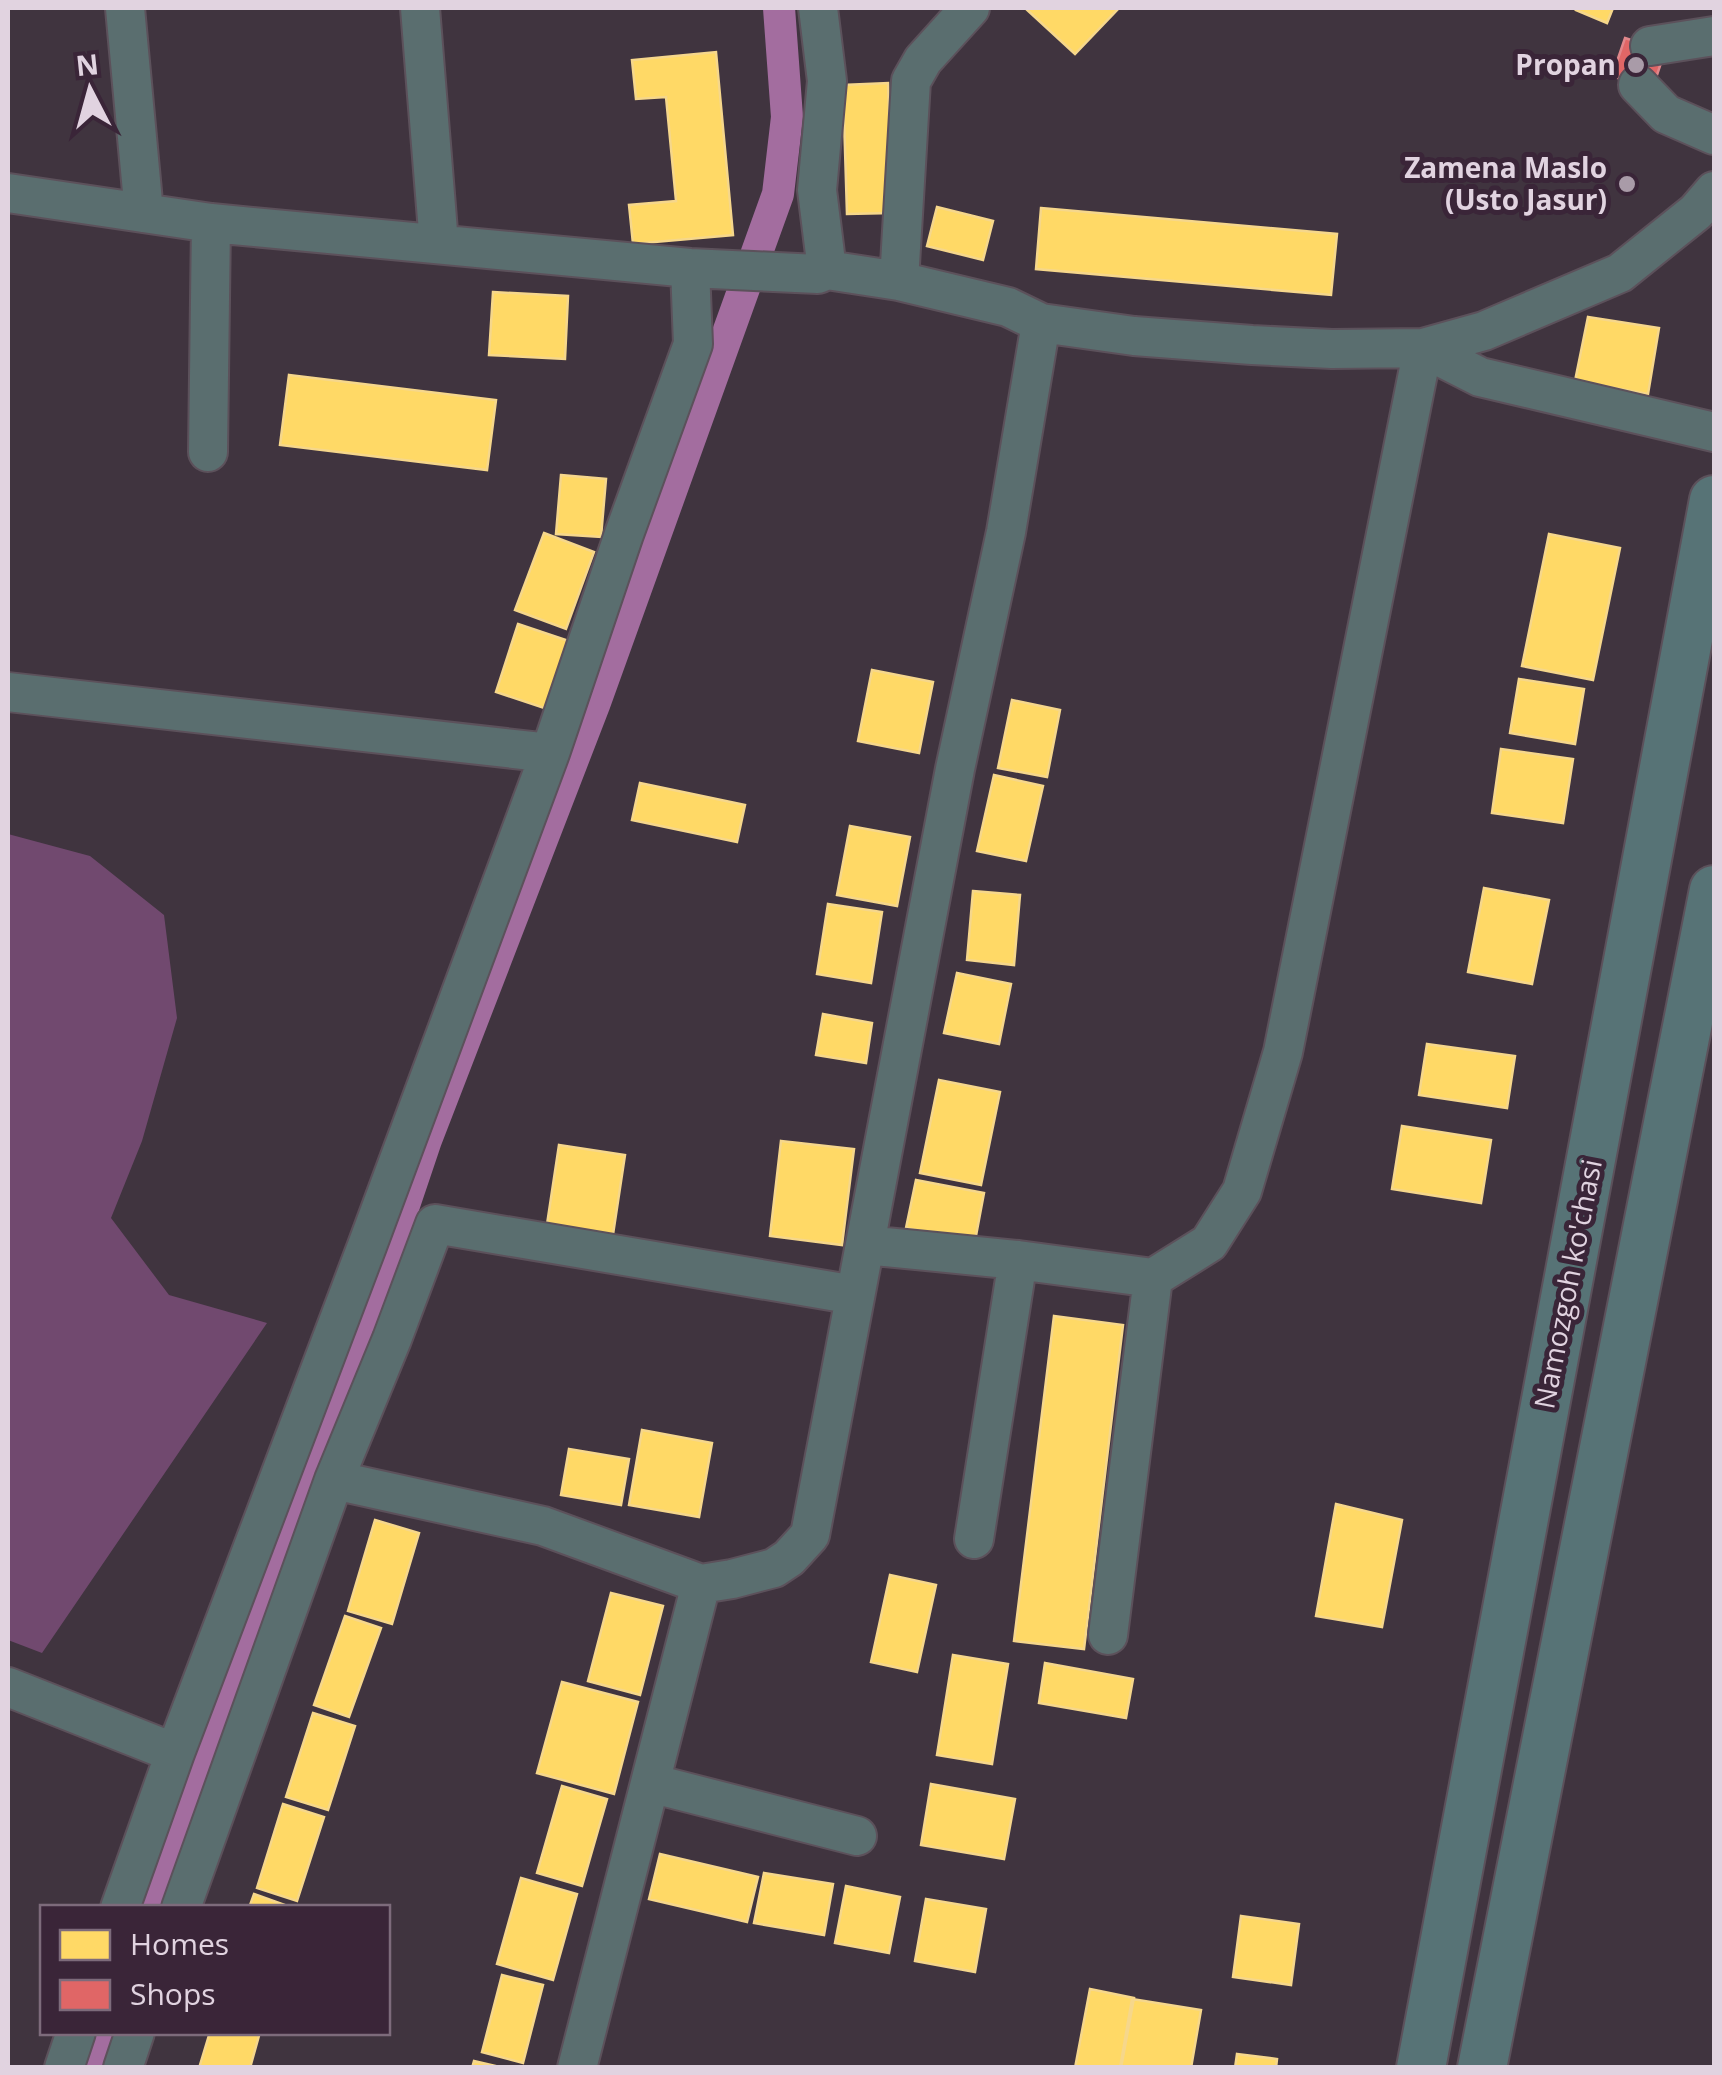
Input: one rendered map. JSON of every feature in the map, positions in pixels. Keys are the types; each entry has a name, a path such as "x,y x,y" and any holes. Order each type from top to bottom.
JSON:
{"main road":[{"name":"Namozgoh ko'chasi","path":"1421,2068 1655,833 1714,500"},
{"path":"1482,2068 1714,890"},
{"path":"1579,1230 1644,1243"}],"street":[{"path":"125,8 144,213"},
{"path":"420,8 439,244"},
{"path":"818,8 827,81 817,190 822,272"},
{"path":"898,282 911,80 923,60 970,8"},
{"path":"1650,46 1707,26"},
{"path":"1638,84 1666,114 1714,135"},
{"path":"8,193 211,223 690,268 822,272 898,282 1008,307 1041,323 1134,336 1332,348 1422,348 1484,331 1620,273 1708,208"},
{"path":"208,452 211,223"},
{"path":"121,1905 550,753 692,344 690,268"},
{"path":"334,1480 543,1526 701,1584 774,1568 810,1536 954,769 1006,532 1041,323"},
{"path":"1422,348 1480,376 1714,432"},
{"path":"865,1246 1154,1278 1210,1242 1242,1191 1278,1070 1422,348"},
{"path":"8,692 550,753"},
{"path":"182,1905 334,1480 435,1224 854,1295"},
{"path":"974,1539 1018,1260"},
{"path":"1108,1635 1154,1278"},
{"path":"581,2067 701,1584"},
{"path":"8,1687 175,1753"},
{"path":"650,1783 857,1836"},
{"path":"64,2068 75,2035"},
{"path":"122,2068 134,2035"}],"shaded area":[{"path":"8,834 90,856 164,915 177,1018 142,1141 111,1218 169,1295 267,1323 42,1653 8,1640"}],"building: Homes":[{"path":"1025,8 1119,8 1075,54"},
{"path":"1577,8 1613,8 1607,23"},
{"path":"716,52 733,235 633,244 629,205 676,201 666,97 636,99 632,60"},
{"path":"888,83 892,213 847,214 843,85"},
{"path":"937,207 993,221 983,260 927,246"},
{"path":"1041,208 1337,234 1331,295 1036,269"},
{"path":"493,292 568,296 565,359 489,355"},
{"path":"1588,317 1659,328 1648,394 1575,381"},
{"path":"289,375 496,400 487,470 280,445"},
{"path":"561,475 606,479 601,537 556,534"},
{"path":"544,533 594,552 566,629 515,610"},
{"path":"1549,534 1620,548 1593,680 1522,666"},
{"path":"518,624 569,641 547,709 496,692"},
{"path":"872,670 933,682 919,753 858,741"},
{"path":"1519,679 1584,689 1575,744 1510,733"},
{"path":"1012,700 1060,710 1047,777 998,768"},
{"path":"1501,749 1573,759 1563,823 1492,813"},
{"path":"994,775 1043,786 1026,861 977,851"},
{"path":"640,783 745,805 737,842 632,820"},
{"path":"850,826 910,837 897,906 837,895"},
{"path":"1484,888 1549,900 1532,984 1468,972"},
{"path":"973,891 1020,895 1014,965 967,960"},
{"path":"828,904 882,912 871,983 817,974"},
{"path":"957,973 1011,984 999,1044 944,1033"},
{"path":"823,1014 872,1023 866,1063 816,1055"},
{"path":"1427,1044 1515,1056 1507,1108 1419,1095"},
{"path":"939,1080 1000,1092 981,1185 920,1173"},
{"path":"1402,1126 1491,1140 1481,1203 1392,1189"},
{"path":"781,1141 854,1149 842,1245 770,1236"},
{"path":"559,1145 625,1155 612,1241 546,1231"},
{"path":"916,1180 984,1193 975,1241 906,1228"},
{"path":"1054,1316 1123,1325 1084,1649 1014,1641"},
{"path":"642,1430 712,1443 699,1517 629,1505"},
{"path":"569,1449 629,1459 621,1505 561,1495"},
{"path":"1336,1504 1402,1520 1382,1627 1316,1616"},
{"path":"375,1520 419,1533 392,1624 348,1611"},
{"path":"890,1575 936,1585 917,1672 871,1662"},
{"path":"611,1593 663,1606 640,1695 588,1681"},
{"path":"345,1616 381,1628 349,1717 314,1705"},
{"path":"953,1655 1008,1664 992,1764 937,1755"},
{"path":"1045,1663 1133,1679 1126,1718 1039,1703"},
{"path":"562,1682 638,1702 614,1794 537,1773"},
{"path":"313,1713 355,1726 328,1810 286,1797"},
{"path":"931,1784 1015,1799 1004,1859 921,1845"},
{"path":"562,1786 607,1799 582,1886 537,1873"},
{"path":"283,1804 324,1817 297,1901 257,1888"},
{"path":"660,1854 758,1877 747,1922 649,1899"},
{"path":"764,1873 833,1884 824,1935 754,1923"},
{"path":"521,1878 577,1894 553,1980 497,1964"},
{"path":"846,1886 900,1897 889,1953 835,1943"},
{"path":"254,1894 285,1905 250,1905"},
{"path":"926,1899 986,1909 975,1972 915,1961"},
{"path":"1241,1916 1299,1924 1291,1985 1233,1977"},
{"path":"502,1975 543,1985 523,2063 482,2052"},
{"path":"1090,1989 1134,1998 1121,2068 1075,2068"},
{"path":"1132,1999 1201,2010 1191,2068 1120,2068"},
{"path":"209,2035 259,2035 250,2068 200,2065"},
{"path":"1237,2054 1277,2059 1276,2068 1235,2068"},
{"path":"474,2061 504,2068 472,2068"}],"building: Shops":[{"path":"1625,38 1665,51 1652,90 1612,76"}],"waterway":[{"path":"153,1905 369,1309 426,1140 594,705 778,194 787,117 779,8"},
{"path":"88,2068 101,2035"}],"place":[{"name":"Propan","path":"1636,65"},
{"name":"Zamena Maslo (Usto Jasur)","path":"1627,184"}]}
